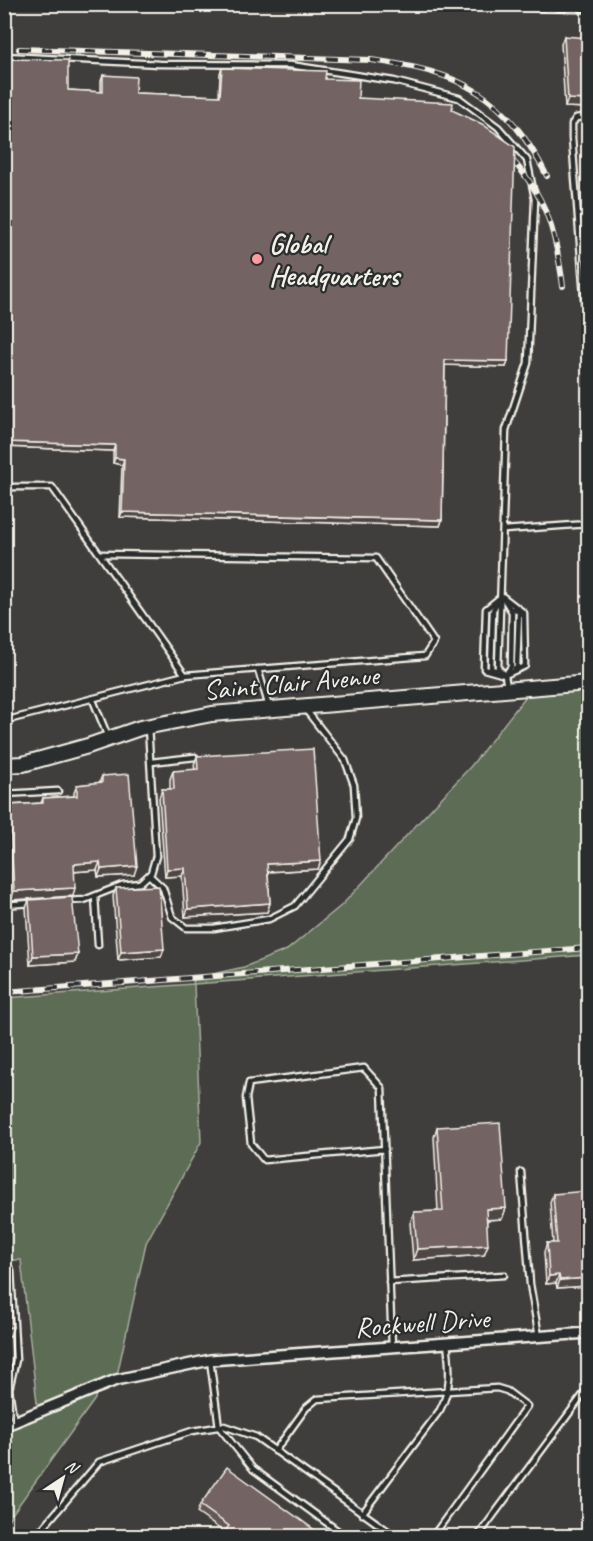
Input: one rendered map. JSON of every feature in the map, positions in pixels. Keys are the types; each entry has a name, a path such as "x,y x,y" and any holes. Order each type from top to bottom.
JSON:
{"street":[{"name":"Saint Clair Avenue","path":"4,765 23,764 148,726 212,714 506,682 588,683"},
{"name":"Rockwell Drive","path":"4,1426 116,1380 210,1360 588,1333"}],"lane":[{"path":"4,56 159,64 290,65 394,81 459,98 498,127 527,160 535,199 528,363 506,430 498,668 506,682"},
{"path":"588,116 576,118 572,131 588,350"},
{"path":"4,487 52,487 185,675"},
{"path":"504,530 588,524"},
{"path":"4,721 185,675 425,656 434,642 376,558 99,554"},
{"path":"502,596 486,609 484,669 506,682"},
{"path":"502,596 512,612 511,667 506,682"},
{"path":"502,596 524,613 525,666 506,682"},
{"path":"258,669 269,709"},
{"path":"93,700 109,739"},
{"path":"149,875 163,888 172,917 186,928 214,928 269,919 295,906 350,839 356,818 354,785 345,760 302,706"},
{"path":"61,901 84,900 122,885 140,883 149,875 156,856 148,726"},
{"path":"151,762 195,757"},
{"path":"4,794 58,791"},
{"path":"95,896 98,945"},
{"path":"4,904 38,903"},
{"path":"384,1149 264,1160 251,1144 246,1098 249,1083 364,1068 382,1088 392,1347"},
{"path":"521,1172 530,1284 539,1337"},
{"path":"11,1270 16,1360 9,1389 14,1422"},
{"path":"389,1282 504,1275"},
{"path":"362,1514 428,1429 440,1410 448,1391 450,1374 447,1343"},
{"path":"210,1360 219,1427 253,1469 345,1536"},
{"path":"275,1452 306,1408 317,1400 497,1388 507,1391 527,1406 433,1536"},
{"path":"478,1536 588,1388"},
{"path":"36,1536 99,1462 192,1431 224,1426 256,1437 395,1536"}],"shaded area":[{"path":"5,5 588,5 588,683 534,686 471,766 342,905 287,950 244,967 195,978 194,984 588,955 588,1333 258,1356 116,1380 146,1243 201,1142 177,985 5,998"},
{"path":"21,1259 38,1413 5,1426 5,1260"},
{"path":"588,1337 588,1521 578,1536 5,1536 5,1524 95,1399 116,1383 257,1360"}],"green space":[{"path":"588,683 588,955 194,984 201,1142 146,1243 116,1380 97,1388 95,1399 5,1524 5,1426 38,1412 21,1260 5,1260 5,998 193,984 194,978 244,967 287,950 342,905 471,766 534,686"}],"building":[{"path":"564,36 588,38 588,100 568,99"},
{"name":"Global Headquarters","path":"4,59 68,60 68,90 103,92 103,75 136,77 135,93 220,96 222,68 326,71 325,79 359,80 358,98 453,103 452,110 482,124 515,147 508,361 445,360 442,520 122,512 124,459 115,458 115,445 4,442"},
{"path":"313,749 321,861 267,864 270,903 188,909 185,868 167,869 162,789 174,789 173,771 198,769 197,756"},
{"path":"129,774 137,866 101,869 100,862 74,864 75,888 14,891 9,805 43,803 43,798 77,796 77,785 102,782 102,776"},
{"path":"159,886 164,949 121,952 116,888"},
{"path":"72,897 78,954 33,956 29,900"},
{"path":"500,1123 506,1208 486,1209 488,1245 417,1249 414,1212 443,1211 437,1127"},
{"path":"588,1191 588,1278 560,1280 559,1275 549,1276 547,1243 557,1243 553,1194"},
{"path":"4,1264 10,1264 13,1327 4,1328"},
{"path":"227,1467 323,1536 221,1536 229,1526 200,1505"}],"railway":[{"path":"391,4 588,11"},
{"path":"19,49 371,60 403,65 455,80 497,106 531,148 547,176"},
{"path":"510,158 533,187 548,217 557,249 563,286"},
{"path":"4,992 588,948"}],"place":[{"name":"Global Headquarters","path":"257,259"}]}
